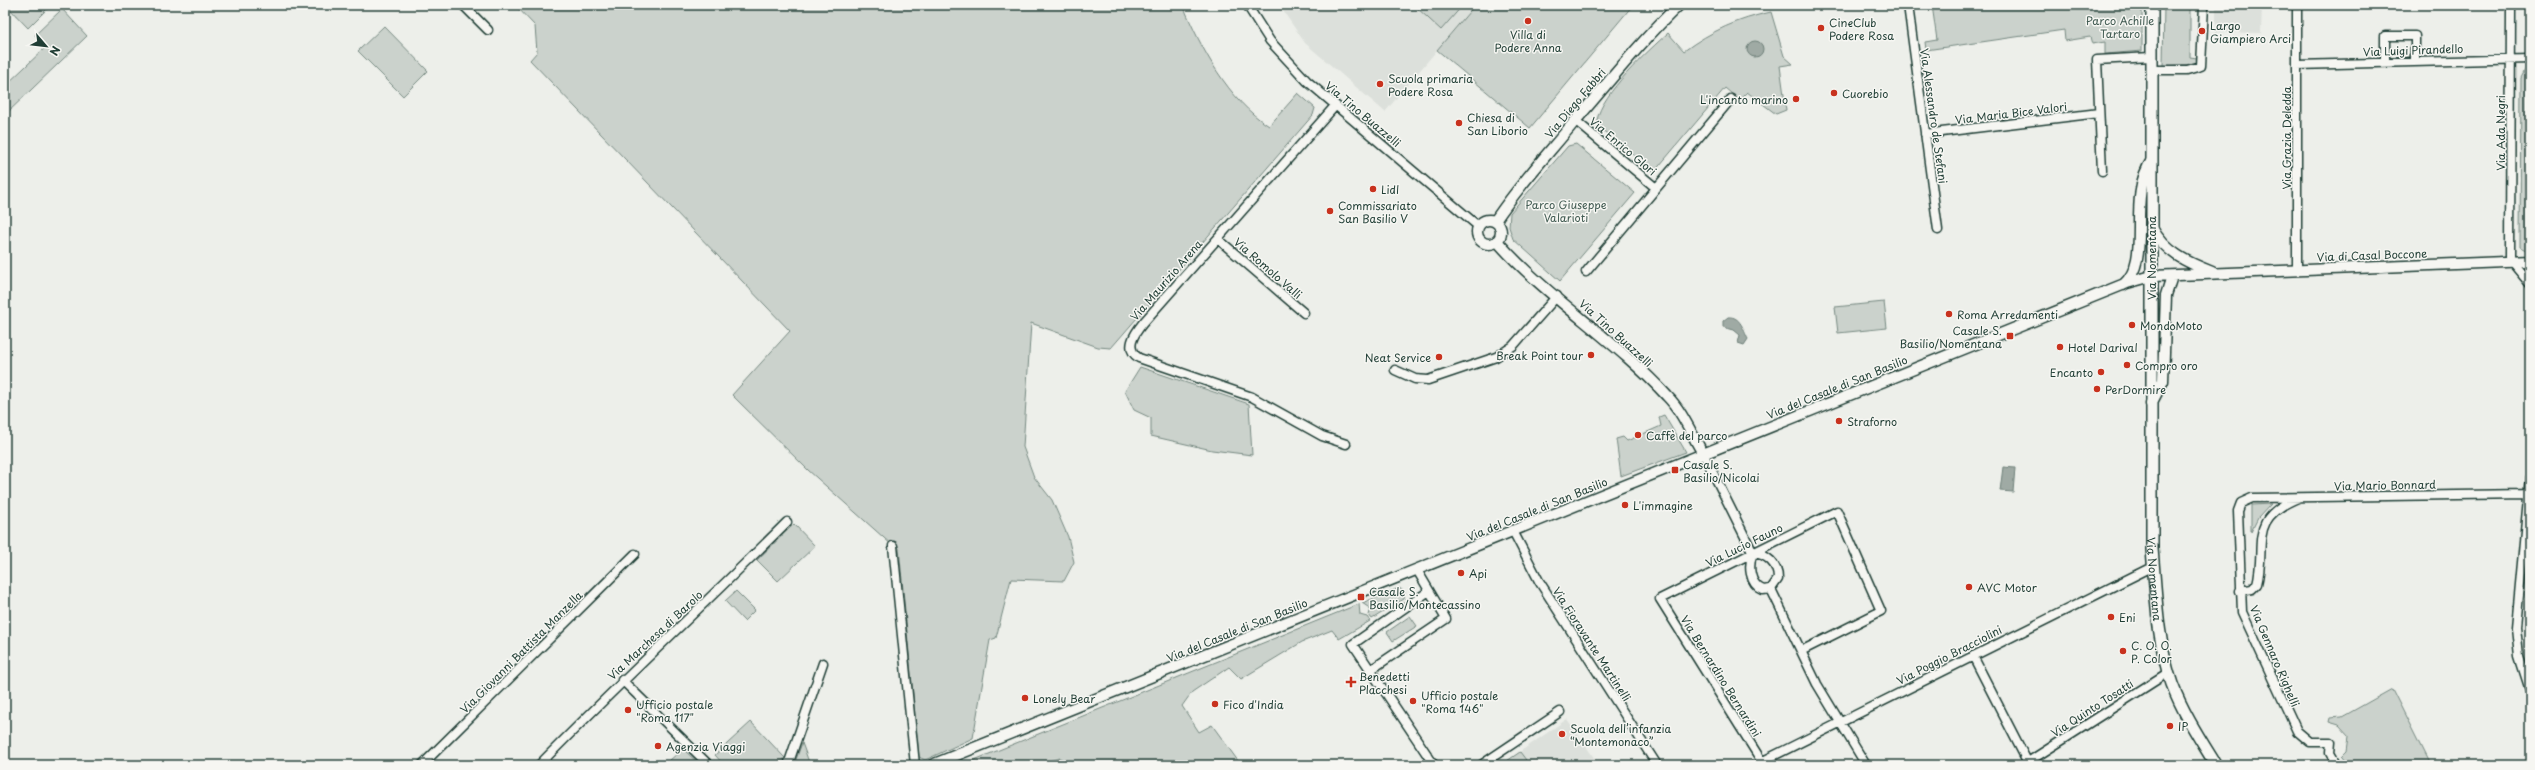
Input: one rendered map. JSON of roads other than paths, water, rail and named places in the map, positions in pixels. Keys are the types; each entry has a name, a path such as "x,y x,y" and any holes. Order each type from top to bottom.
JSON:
{"main road":[{"name":"Via Nomentana","path":"2152,5 2151,528 2154,566 2162,637 2169,672 2187,717 2216,765"}],"street":[{"path":"463,5 488,30"},
{"name":"Via Tino Buazzelli","path":"1247,5 1260,28 1285,60 1335,106 1478,226"},
{"name":"Via Diego Fabbri","path":"1495,221 1530,175 1653,30 1678,5"},
{"name":"Via Alessandro de Stefani","path":"1908,5 1938,230"},
{"path":"2151,70 2200,67 2203,62 2204,5"},
{"name":"Via Grazia Deledda","path":"2297,5 2297,270"},
{"name":"Via Ada Negri","path":"2511,5 2511,262"},
{"path":"2385,62 2385,36 2415,36 2415,61"},
{"path":"2102,171 2097,60 2151,57"},
{"name":"Via Luigi Pirandello","path":"2297,65 2530,59"},
{"name":"Via Enrico Glori","path":"1586,272 1731,99"},
{"name":"Via Maurizio Arena","path":"1335,106 1138,328 1132,340 1132,352 1144,360 1252,397 1322,436 1346,444"},
{"name":"Via Maria Bice Valori","path":"1925,134 2099,113"},
{"name":"Via Enrico Glori","path":"1576,121 1656,188"},
{"name":"Via Nomentana","path":"2123,285 2131,277 2137,261 2139,190 2142,176 2152,160"},
{"path":"1483,221 1495,221 1501,230 1496,241 1492,244 1482,242 1477,234 1478,226 1483,221"},
{"name":"Via di Casal Boccone","path":"2152,228 2160,242 2176,256 2215,273"},
{"name":"Via Romolo Valli","path":"1218,239 1304,313"},
{"name":"Via Tino Buazzelli","path":"1496,241 1513,260 1557,296 1668,396 1704,454"},
{"name":"Via di Casal Boccone","path":"2152,276 2530,261"},
{"path":"2511,262 2530,284"},
{"name":"Via del Casale di San Basilio","path":"932,765 2123,285 2152,276"},
{"name":"Via Nomentana","path":"2151,404 2163,381 2166,295 2172,276"},
{"path":"1395,370 1415,379 1428,380 1494,358 1513,346 1557,296"},
{"path":"1704,454 1752,553 1750,568 1755,584 1763,590 1772,588 1778,579 1773,564 1763,555 1752,553"},
{"path":"2530,477 2516,627 2519,656 2530,690"},
{"name":"Via Mario Bonnard","path":"2242,501 2252,498 2301,496 2528,494"},
{"path":"2240,591 2252,589 2257,584 2260,541 2265,525 2279,509 2301,496"},
{"name":"Via Gennaro Righelli","path":"2242,501 2238,511 2240,591 2243,615 2294,725 2307,740 2331,742 2330,753 2337,765"},
{"name":"Via Lucio Fauno","path":"1660,599 1837,511 1881,611 1800,651"},
{"name":"Via Marchesa di Barolo","path":"539,765 622,680 697,611 787,522"},
{"name":"Via Fioravante Martinelli","path":"1513,531 1539,582 1657,765"},
{"path":"893,546 914,765"},
{"name":"Via Giovanni Battista Manzella","path":"422,765 635,554"},
{"name":"Via Poggio Bracciolini","path":"1760,764 1840,722 2154,566"},
{"path":"1372,669 1446,619 1418,570"},
{"path":"1772,588 1800,651 1866,765"},
{"path":"1429,591 1353,644 1372,669 1434,765"},
{"name":"Via Bernardino Bernardini","path":"1660,599 1760,764"},
{"path":"1973,656 2028,764"},
{"path":"788,765 823,663"},
{"name":"Via Quinto Tosatti","path":"2028,764 2169,672"},
{"path":"622,680 709,765"},
{"path":"1481,765 1560,712"}],"place":[{"name":"Villa di Podere Anna","path":"1528,21"},
{"name":"CineClub Podere Rosa","path":"1821,28"},
{"name":"Largo Giampiero Arci","path":"2202,31"},
{"name":"Scuola primaria Podere Rosa","path":"1380,84"},
{"name":"Cuorebio","path":"1834,93"},
{"name":"L'incanto marino","path":"1796,99"},
{"name":"Chiesa di San Liborio","path":"1459,123"},
{"name":"Lidl","path":"1373,189"},
{"name":"Commissariato San Basilio V","path":"1330,211"},
{"name":"Roma Arredamenti","path":"1949,314"},
{"name":"MondoMoto","path":"2132,325"},
{"name":"Casale S. Basilio/Nomentana","path":"2010,336"},
{"name":"Hotel Darival","path":"2060,347"},
{"name":"Break Point tour","path":"1591,355"},
{"name":"Neat Service","path":"1439,357"},
{"name":"Compro oro","path":"2127,365"},
{"name":"Encanto","path":"2101,372"},
{"name":"PerDormire","path":"2097,389"},
{"name":"Straforno","path":"1839,421"},
{"name":"Caffè del parco","path":"1638,435"},
{"name":"Casale S. Basilio/Nicolai","path":"1675,470"},
{"name":"L'immagine","path":"1625,505"},
{"name":"Api","path":"1461,573"},
{"name":"AVC Motor","path":"1969,587"},
{"name":"Casale S. Basilio/Montecassino","path":"1361,597"},
{"name":"Eni","path":"2111,617"},
{"name":"C. O. O. P. Color","path":"2123,651"},
{"name":"Benedetti Placchesi","path":"1351,682"},
{"name":"Lonely Bear","path":"1025,698"},
{"name":"Ufficio postale \"Roma 146\"","path":"1413,701"},
{"name":"Fico d'India","path":"1215,704"},
{"name":"Ufficio postale \"Roma 117\"","path":"628,710"},
{"name":"IP","path":"2170,726"},
{"name":"Scuola dell’infanzia “Montemonaco”","path":"1562,734"},
{"name":"Agenzia Viaggi","path":"658,746"}],"park label":[{"name":"Parco Achille Tartaro","path":"2120,26"},
{"name":"Parco Giuseppe Valarioti","path":"1566,210"}]}
